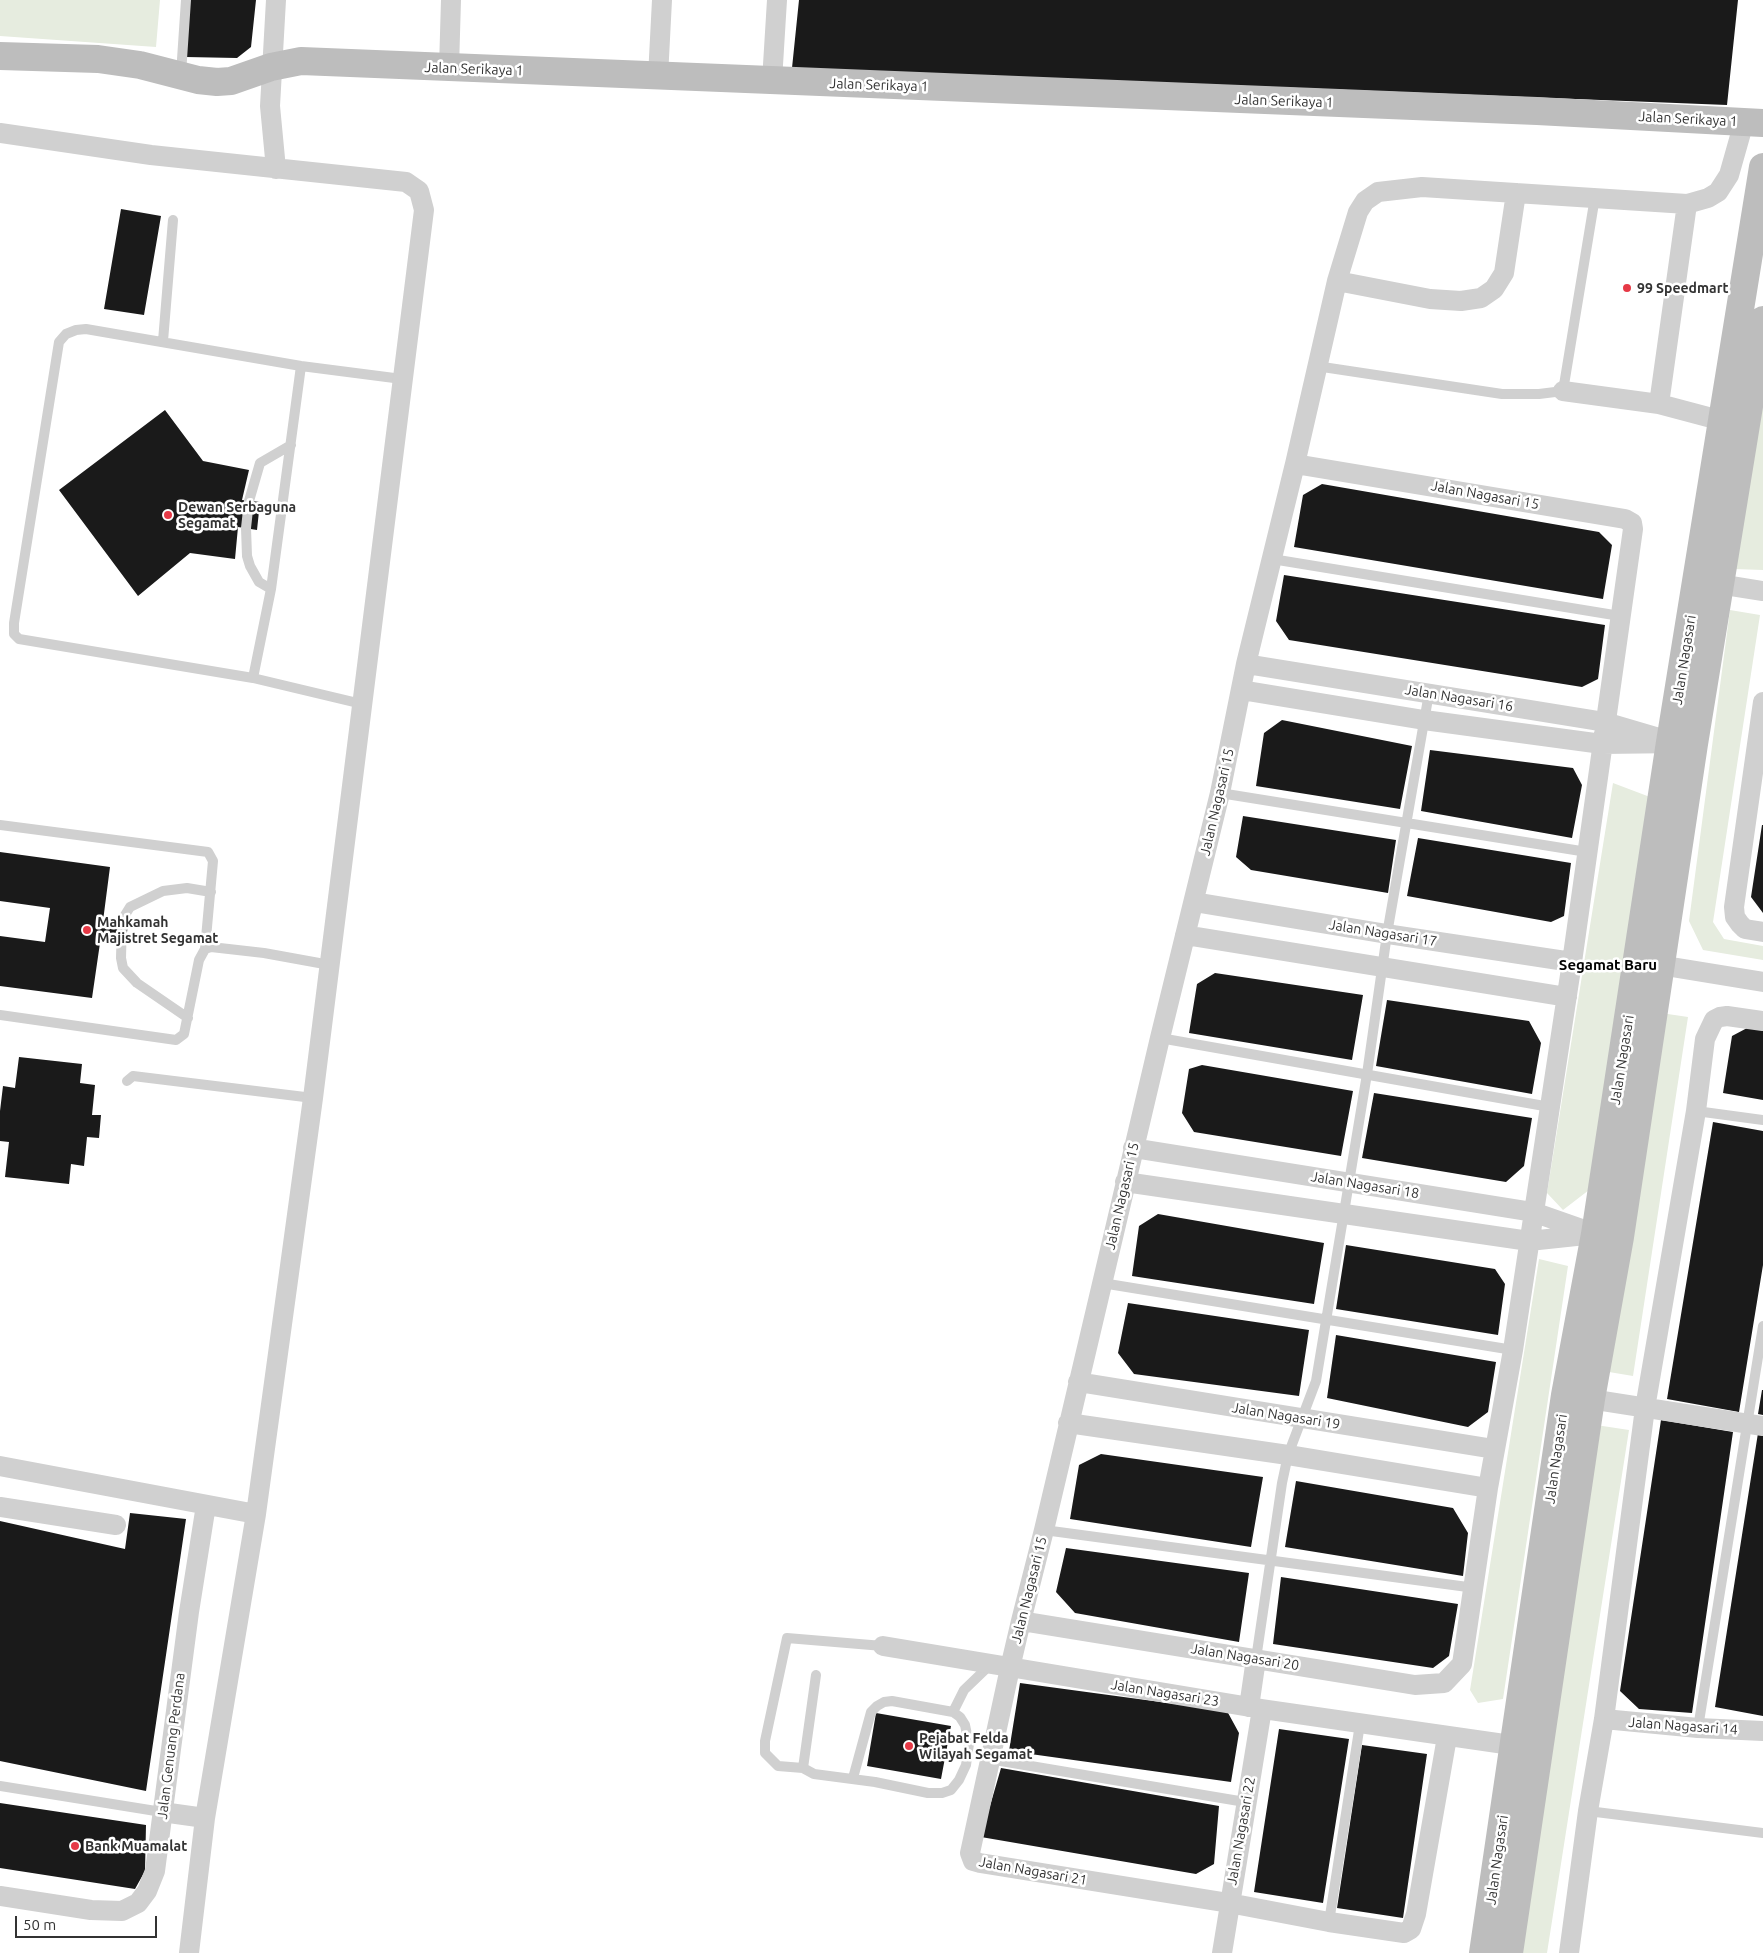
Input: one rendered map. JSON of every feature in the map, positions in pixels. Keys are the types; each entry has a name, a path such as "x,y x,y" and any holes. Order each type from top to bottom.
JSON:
{"street":[{"path":"276,0 270,106 276,170"},
{"path":"449,68 451,0"},
{"path":"658,76 662,0"},
{"path":"772,81 778,0"},
{"name":"Jalan Serikaya 1","path":"0,56 98,59 140,65 208,81 231,81 271,67 301,60 449,68 1517,110 1754,122"},
{"path":"1295,464 1337,281 1358,212 1365,200 1378,192 1422,187 1687,204 1708,198 1718,192 1729,175 1754,122"},
{"path":"0,132 151,155 276,170 406,182 419,191 424,210 314,1098 256,1514 205,1818 189,1953"},
{"name":"Jalan Nagasari","path":"1709,583 1723,421 1763,167"},
{"path":"1337,281 1430,299 1461,301 1481,298 1494,289 1504,273 1516,193"},
{"path":"1659,404 1687,204"},
{"name":"Jalan Nagasari","path":"1509,1953 1527,1747 1578,1397 1607,1235 1650,964 1682,743 1709,583 1763,320"},
{"path":"1563,391 1659,404 1723,421"},
{"name":"Jalan Nagasari 15","path":"1000,1666 1021,1621 1044,1530 1133,1148 1220,793 1246,664 1295,464 1625,520 1632,523 1633,529 1567,996 1513,1350 1494,1448 1475,1588 1462,1664"},
{"path":"1709,583 1763,591"},
{"name":"Jalan Nagasari 16","path":"1246,664 1605,722 1682,743"},
{"path":"1241,690 1424,720 1602,744 1682,743"},
{"path":"1763,702 1734,907 1735,917 1745,929 1763,932"},
{"name":"Jalan Nagasari 17","path":"1194,902 1572,962"},
{"path":"1185,935 1567,996"},
{"path":"1650,964 1763,982"},
{"path":"1569,1953 1588,1811 1604,1719 1645,1408 1696,1111 1705,1039 1714,1020 1720,1017 1727,1016 1763,1021"},
{"name":"Jalan Nagasari 18","path":"1133,1148 1533,1212 1607,1235"},
{"path":"1125,1182 1529,1241 1607,1235"},
{"name":"Jalan Nagasari 19","path":"1078,1382 1494,1448"},
{"path":"1578,1397 1755,1425"},
{"path":"1068,1423 1288,1455 1488,1488"},
{"path":"0,1466 256,1514"},
{"name":"Jalan Genuang Perdana","path":"0,1896 91,1910 122,1911 138,1903 147,1891 155,1871 189,1612 206,1505"},
{"path":"0,1507 116,1525"},
{"name":"Jalan Nagasari 20","path":"1021,1621 1415,1685 1444,1683 1462,1664"},
{"name":"Jalan Nagasari 23","path":"883,1646 1255,1708 1527,1747"},
{"name":"Jalan Nagasari 22","path":"1222,1953 1245,1802 1255,1708 1256,1659"},
{"name":"Jalan Nagasari 21","path":"1000,1666 989,1759 970,1853 973,1861 1229,1903"},
{"name":"Jalan Nagasari 14","path":"1604,1719 1698,1728 1763,1731"},
{"path":"1229,1903 1394,1933 1411,1929 1416,1914 1447,1737"},
{"name":"Jalan Nagasari","path":"1483,1953 1527,1747"},
{"path":"162,1812 205,1818"}],"lane":[{"path":"181,76 186,0"},
{"path":"1316,366 1502,394 1539,394 1563,391 1595,197"},
{"path":"163,341 173,220"},
{"path":"362,704 254,678 19,639 14,634 14,623 59,342 66,334 86,329 301,366 402,379"},
{"path":"254,678 270,589 301,366"},
{"path":"270,589 260,582 250,566 246,528 249,501 260,463 291,445"},
{"path":"1272,559 1620,616"},
{"path":"1256,1659 1269,1560 1288,1455 1316,1381 1367,1074 1387,934 1429,693"},
{"path":"1220,793 1587,852"},
{"path":"0,825 208,852 213,861 206,949 199,960 188,1018 184,1034 181,1038 171,1040 0,1015"},
{"path":"188,1018 137,983 123,968 121,958 122,920 130,907 163,891 186,888 210,892"},
{"path":"206,949 212,947 264,953 330,964"},
{"path":"1160,1038 1550,1107"},
{"path":"127,1081 133,1076 314,1098"},
{"path":"1696,1111 1763,1120"},
{"path":"1102,1283 1513,1350"},
{"path":"1698,1728 1755,1425 1763,1326"},
{"path":"1044,1530 1475,1588"},
{"path":"853,1778 871,1712 884,1702 892,1701 953,1712 960,1717 965,1725 969,1744 966,1765 959,1780 951,1790 942,1793 928,1793 853,1778 814,1774 803,1768 778,1766 765,1753 765,1741 787,1638 883,1646"},
{"path":"953,1712 964,1690 1000,1666"},
{"path":"803,1768 816,1674"},
{"path":"1329,1922 1360,1724"},
{"path":"989,1759 1245,1802"},
{"path":"0,1786 162,1812"},
{"path":"1588,1811 1763,1833"}],"shaded area":[{"path":"0,0 160,0 156,47 0,36"},
{"path":"1763,367 1763,570 1734,569"},
{"path":"1730,610 1760,615 1713,922 1724,939 1763,946 1763,960 1703,950 1689,921"},
{"path":"1613,783 1650,797 1589,1190 1563,1210 1547,1193"},
{"path":"1661,1013 1688,1017 1633,1376 1603,1371"},
{"path":"1539,1259 1568,1266 1503,1699 1478,1703 1470,1690"},
{"path":"1596,1425 1629,1430 1547,1953 1516,1953"}],"building":[{"path":"190,0 256,0 251,47 237,58 186,57"},
{"path":"799,0 1738,0 1727,105 792,68"},
{"path":"121,209 161,216 144,315 104,309"},
{"name":"Dewan Serbaguna Segamat","path":"165,410 203,461 249,470 242,500 260,502 257,530 238,527 235,559 190,553 138,596 59,490"},
{"path":"1322,484 1599,532 1612,545 1603,599 1294,547 1303,495"},
{"path":"1284,575 1605,625 1598,679 1582,687 1289,640 1276,621"},
{"path":"1282,720 1412,746 1400,809 1256,786 1264,733"},
{"path":"1430,750 1573,768 1582,785 1572,838 1421,811"},
{"path":"1243,816 1396,840 1388,893 1251,870 1236,857"},
{"path":"1763,825 1763,913 1751,897"},
{"path":"1418,838 1571,863 1564,916 1551,922 1407,896"},
{"name":"Mahkamah Majistret Segamat","path":"0,852 110,867 103,921 128,925 125,946 100,943 92,998 0,986 0,936 45,942 50,908 0,901"},
{"path":"1215,973 1363,995 1352,1060 1189,1033 1197,984"},
{"path":"1387,1000 1529,1021 1541,1043 1532,1094 1376,1066"},
{"path":"1749,1027 1763,1029 1763,1100 1723,1093 1732,1036"},
{"path":"19,1057 82,1064 80,1083 95,1085 92,1115 101,1115 99,1138 87,1137 84,1166 71,1164 69,1184 5,1177 9,1142 0,1141 0,1111 3,1086 15,1088"},
{"path":"1202,1065 1353,1091 1341,1156 1194,1132 1182,1113 1189,1069"},
{"path":"1374,1093 1532,1118 1524,1166 1506,1182 1362,1158"},
{"path":"1713,1122 1763,1131 1763,1265 1739,1412 1667,1399"},
{"path":"1158,1214 1324,1243 1314,1304 1132,1276 1139,1226"},
{"path":"1346,1245 1495,1269 1505,1284 1498,1335 1336,1309"},
{"path":"1128,1303 1309,1330 1299,1396 1134,1374 1118,1353"},
{"path":"1336,1335 1496,1362 1488,1412 1468,1427 1327,1398"},
{"path":"1763,1390 1763,1415 1758,1414"},
{"path":"1661,1420 1733,1432 1692,1713 1639,1709 1620,1691"},
{"path":"1758,1433 1763,1434 1763,1716 1715,1707"},
{"path":"1101,1454 1263,1477 1251,1547 1070,1519 1079,1465"},
{"path":"1296,1481 1453,1508 1468,1533 1463,1576 1285,1547"},
{"path":"130,1513 186,1519 146,1791 0,1761 0,1521 125,1549"},
{"path":"1066,1548 1249,1573 1239,1642 1075,1613 1056,1592"},
{"path":"1281,1577 1458,1604 1449,1656 1433,1668 1273,1644"},
{"path":"1020,1683 1227,1711 1239,1733 1231,1782 1009,1751"},
{"name":"Pejabat Felda Wilayah Segamat","path":"876,1713 951,1726 941,1779 867,1766"},
{"path":"1279,1729 1349,1739 1323,1903 1254,1892"},
{"path":"1362,1745 1427,1754 1403,1918 1337,1908"},
{"path":"1001,1768 1219,1806 1214,1864 1196,1874 981,1837"},
{"path":"0,1803 146,1825 145,1871 135,1889 0,1868"}],"place":[{"name":"99 Speedmart","path":"1627,288"},
{"name":"Dewan Serbaguna Segamat","path":"168,515"},
{"name":"Mahkamah Majistret Segamat","path":"87,930"},
{"name":"Pejabat Felda Wilayah Segamat","path":"909,1746"},
{"name":"Bank Muamalat","path":"75,1846"}],"district":[{"name":"Segamat Baru","path":"1608,965"}]}
